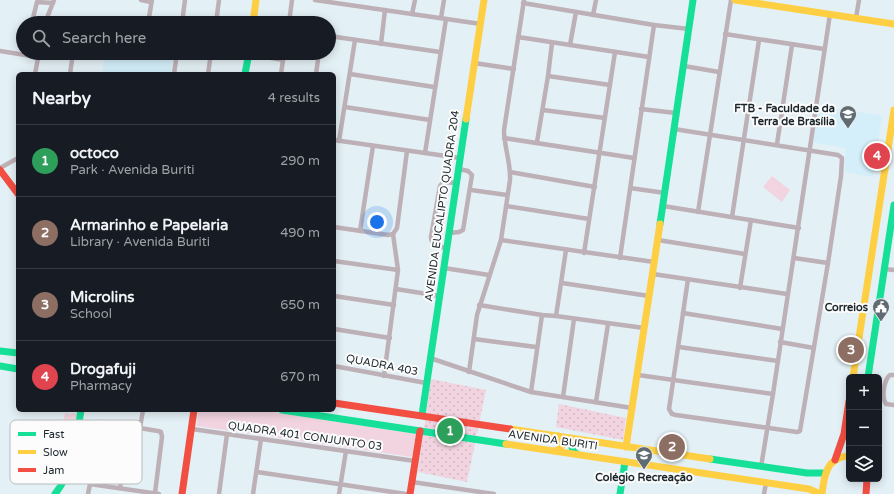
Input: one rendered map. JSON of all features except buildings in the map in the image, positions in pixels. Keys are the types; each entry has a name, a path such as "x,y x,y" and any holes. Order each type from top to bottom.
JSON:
{"main road":[{"path":"254,16 256,0"},
{"name":"AVENIDA EUCALIPTO QUADRA 204","path":"422,415 484,0"},
{"path":"626,447 693,0"},
{"path":"735,0 779,4 894,24"},
{"path":"245,72 248,60"},
{"path":"853,374 894,110"},
{"path":"0,169 16,191"},
{"path":"868,374 894,206"},
{"path":"877,219 886,227 892,221"},
{"path":"874,236 884,234 888,238"},
{"path":"0,350 16,353"},
{"path":"0,366 16,369"},
{"name":"AVENIDA BURITI","path":"336,403 761,467 807,473 825,473"},
{"path":"821,494 825,473 841,446 848,410"},
{"path":"182,494 194,412"},
{"name":"AVENIDA BURITI","path":"295,412 809,489 821,494"},
{"path":"389,426 385,420 388,414 392,412"},
{"path":"447,435 455,430 456,427 452,420"},
{"path":"410,494 420,431"},
{"path":"555,451 559,450 563,445 558,436"},
{"path":"577,454 572,448 575,443 580,440"},
{"path":"834,460 842,456 846,456"},
{"path":"620,494 625,462"},
{"path":"866,494 867,482"},
{"path":"55,494 63,484"}],"street":[{"path":"141,0 151,1 149,16"},
{"path":"183,16 185,0"},
{"path":"217,16 219,0"},
{"path":"290,16 292,0"},
{"path":"315,0 481,24"},
{"path":"412,14 415,0"},
{"path":"425,153 440,52 444,0"},
{"path":"594,15 596,0"},
{"path":"698,212 730,0"},
{"path":"856,18 859,0"},
{"path":"469,372 479,305 501,240 506,206 510,172 504,130 523,1 576,12 654,25 689,29"},
{"path":"34,16 37,2 54,2 47,16"},
{"path":"381,44 385,10"},
{"path":"570,46 576,12"},
{"path":"761,467 787,294 799,228 830,14"},
{"path":"620,258 654,25"},
{"path":"725,34 824,49"},
{"path":"336,37 440,52"},
{"path":"518,37 649,57"},
{"path":"340,141 354,40"},
{"path":"732,217 759,40"},
{"path":"537,142 552,43"},
{"path":"777,144 792,44"},
{"path":"0,51 16,53"},
{"path":"584,253 615,52"},
{"path":"35,72 37,60"},
{"path":"70,72 72,60"},
{"path":"174,72 176,60"},
{"path":"208,72 211,60"},
{"path":"281,72 283,60"},
{"path":"316,72 318,60"},
{"path":"474,63 514,69"},
{"path":"684,66 720,72"},
{"path":"350,74 434,87"},
{"path":"548,76 610,85"},
{"path":"345,107 430,120"},
{"path":"641,109 676,113"},
{"path":"543,110 605,118"},
{"path":"674,129 777,144 838,155 842,158 841,176 828,263 800,431 797,432 672,414 669,409 688,279"},
{"path":"504,138 634,158"},
{"path":"336,140 460,158"},
{"path":"360,231 373,146"},
{"path":"384,376 398,270 393,234 397,228 407,151"},
{"path":"0,169 16,159"},
{"path":"449,233 463,230 471,190 472,175 468,171 459,169"},
{"path":"510,172 595,187"},
{"path":"447,248 434,245 431,241 431,237 440,186 443,182 456,183"},
{"path":"630,188 665,193"},
{"path":"471,190 507,195"},
{"path":"506,206 589,219"},
{"path":"663,206 799,228"},
{"path":"740,288 751,220"},
{"path":"336,227 388,235 393,234"},
{"path":"501,240 654,262"},
{"path":"658,240 745,254"},
{"path":"556,316 566,250"},
{"path":"794,258 828,263"},
{"path":"336,261 398,270"},
{"path":"444,268 489,275"},
{"path":"884,269 894,270"},
{"path":"653,274 787,294"},
{"path":"562,283 649,296"},
{"path":"396,289 440,296"},
{"path":"336,296 394,305"},
{"path":"479,305 542,315 644,328"},
{"path":"684,313 782,329"},
{"path":"531,392 536,348 542,315"},
{"path":"564,397 574,319"},
{"path":"596,402 608,324"},
{"path":"336,329 390,338"},
{"path":"474,339 536,348"},
{"path":"780,342 814,348"},
{"path":"679,347 778,361"},
{"path":"430,358 531,392 632,408"},
{"name":"QUADRA 403","path":"336,366 426,383"},
{"path":"638,375 773,394"},
{"path":"894,375 890,375 887,378 883,398 886,404 894,405"},
{"path":"88,494 90,484 157,494 162,435 158,431 142,428"},
{"name":"QUADRA 401 CONJUNTO 03","path":"192,429 415,462"},
{"path":"219,494 227,434"},
{"path":"253,494 262,439"},
{"path":"339,494 346,451"},
{"path":"257,472 341,484 374,492 406,494"},
{"path":"412,482 494,494"},
{"path":"764,494 766,483"},
{"path":"120,488 121,484"}],"shaded area":[{"path":"104,60 173,60 170,72 102,72"},
{"name":"FTB - Faculdade da Terra de Brasília","path":"820,107 882,115 873,177 845,172 845,148 812,142"},
{"path":"772,176 790,190 782,202 763,187"},
{"path":"431,379 486,390 467,482 418,472"},
{"path":"559,404 626,418 623,440 556,427"},
{"path":"198,412 272,412 416,434 412,457 197,426"},
{"path":"65,413 76,413 77,415 76,420 63,420"}],"traffic: fast":[{"path":"660,224 693,0"},
{"path":"245,72 248,60"},
{"path":"422,415 466,119"},
{"path":"868,374 894,205"},
{"path":"0,351 16,353"},
{"path":"0,366 16,369"},
{"path":"79,420 81,412"},
{"path":"295,412 506,444"},
{"path":"447,435 455,431 456,427 452,421"},
{"path":"577,454 572,448 575,443 580,440"},
{"path":"710,459 807,473 825,473"},
{"path":"620,494 625,462"},
{"path":"55,494 62,484"}],"traffic: slow":[{"path":"254,16 256,0"},
{"path":"466,119 484,0"},
{"path":"735,0 894,24"},
{"path":"853,374 894,110"},
{"path":"626,447 660,224"},
{"path":"510,429 710,459"},
{"path":"555,451 561,448 563,444 558,436"},
{"path":"506,444 809,489 820,494"},
{"path":"822,494 824,480 831,463 846,456"}],"traffic: jam":[{"path":"0,170 16,191"},
{"path":"336,403 510,429"},
{"path":"835,460 844,434 848,410"},
{"path":"182,494 194,412"},
{"path":"410,494 420,431"},
{"path":"866,494 867,482"}],"place":[{"name":"FTB - Faculdade da Terra de Brasília","path":"848,129"},
{"name":"Drogafuji","path":"877,156"},
{"name":"Correios","path":"881,322"},
{"name":"Microlins","path":"851,350"},
{"name":"octoco","path":"450,431"},
{"name":"Armarinho e Papelaria","path":"672,447"},
{"name":"Colégio Recreação","path":"644,470"}]}
